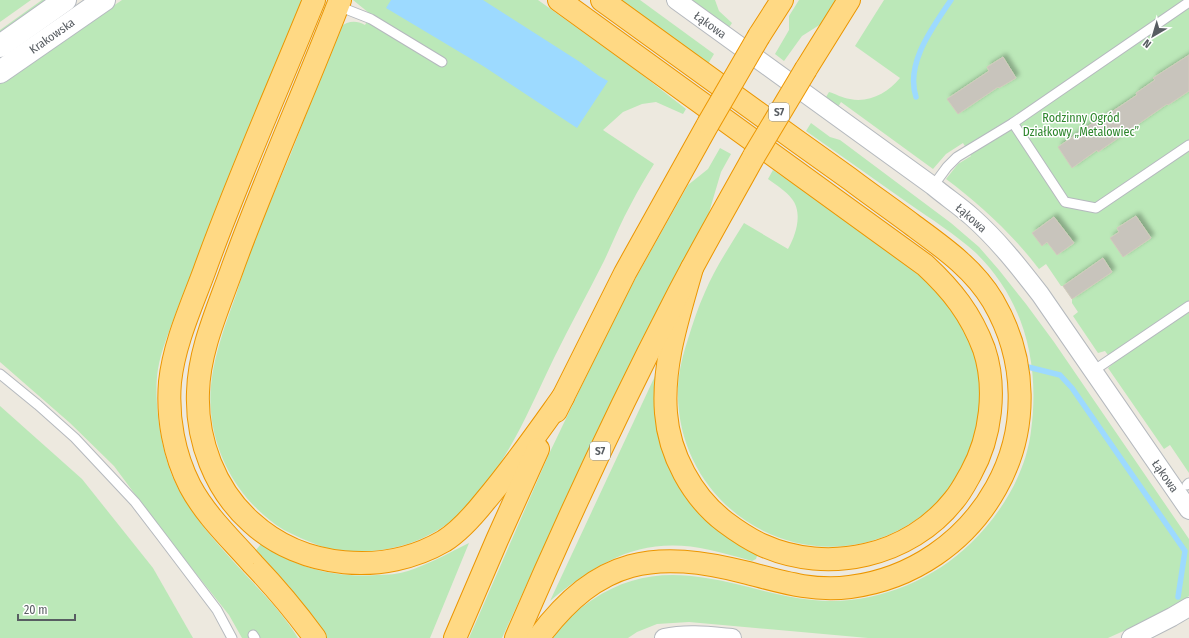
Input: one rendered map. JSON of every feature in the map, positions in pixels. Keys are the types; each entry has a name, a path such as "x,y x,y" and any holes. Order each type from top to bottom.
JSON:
{"highway":[{"path":"314,0 235,189 200,281 177,350 170,382 170,399 172,430 175,446 184,474 191,487 215,522 275,587 315,638"},
{"path":"559,0 920,260 945,283 962,304 974,325 984,351 990,377 990,403 989,425 984,445 976,464 954,500 925,528 907,540 886,550 864,556 839,559 812,558 787,554 769,548 742,534 718,516 702,500 687,480 669,435 666,413 668,366 673,340 692,268"},
{"path":"538,638 554,618 580,592 599,579 620,569 645,562 669,560 697,562 801,586 827,589 872,583 918,567 957,537 975,519 990,498 1002,477 1012,452 1021,407 1020,383 1015,356 1006,326 993,301 979,281 960,261 602,0"},
{"path":"455,638 518,492 563,397 625,273 708,124 759,36 782,0"},
{"name":"S7","path":"516,638 596,458 692,268 754,156 849,0"},
{"path":"339,3 242,242 212,324 201,363 198,393 199,425 206,454 221,484 230,499 251,522 263,532 289,547 315,557 328,560 356,563 394,560 421,552 433,546 444,540 464,524 513,466 563,397"}],"street":[{"name":"Krakowska","path":"0,46 65,0"},
{"name":"Krakowska","path":"4,67 104,0"},
{"name":"Łąkowa","path":"676,0 933,186 972,217 1016,263 1040,294 1189,510"},
{"path":"1131,638 1189,607"},
{"path":"664,638 694,635 732,638"}],"lane":[{"path":"933,186 947,167 957,157 1013,123 1189,2"},
{"path":"339,3 384,26 442,62"},
{"path":"1013,123 1065,202 1096,208 1189,145"},
{"path":"1093,371 1189,306"},
{"path":"0,374 75,438 135,502 217,610 232,638"}],"green space":[{"path":"0,0 31,0 0,22"},
{"path":"42,0 53,0 0,38 0,30"},
{"path":"122,0 304,0 175,315 159,362 157,381 157,409 162,439 173,478 181,494 190,509 211,536 274,606 298,638 242,638 229,615 166,536 114,466 70,423 0,362 0,83"},
{"path":"353,0 538,0 632,67 686,109 683,114 656,102 642,104 623,112 603,130 654,164 627,211 604,261 504,458 467,508 439,529 411,543 380,550 365,551 331,549 320,546 284,530 269,520 256,508 234,480 225,464 218,447 214,430 210,397 211,382 217,352 256,235 290,156 340,27 346,23 352,22 358,22 365,25 369,18 369,13"},
{"path":"618,0 640,0 714,54 708,64"},
{"path":"691,0 715,0 719,11 732,23 728,29"},
{"path":"799,0 836,0 821,24 802,36 784,61 775,54 789,30 789,16"},
{"name":"Rodzinny Ogród Działkowy „Metalowiec”","path":"884,0 1189,0 1189,473 1170,445 1164,449 1108,368 1114,363 1105,351 1098,353 1073,316 1078,312 1072,303 1072,299 1046,264 1039,269 1029,256 996,221 972,199 946,179 958,164 971,156 963,143 946,154 933,169 841,102 838,107 826,97 829,92 844,98 864,100 878,96 890,88 900,78 855,46"},
{"path":"811,123 830,137 840,140 951,223 979,247 999,270 1054,342 1189,539 1189,596 1171,609 1108,638 868,638 689,622 657,624 637,632 628,638 553,638 577,610 592,600 619,585 646,577 675,575 706,578 786,596 834,601 856,599 898,589 937,570 971,543 982,532 1002,506 1018,477 1024,462 1031,431 1033,382 1025,335 1007,292 993,272 968,246 806,131"},
{"path":"720,148 731,154 721,172 708,216 642,339 568,494 502,638 469,638 549,454 619,308 688,185 708,169"},
{"path":"773,170 898,259 932,286 943,297 955,313 971,344 978,364 981,390 979,425 970,452 952,484 935,505 913,522 897,531 857,544 818,546 781,538 747,521 718,497 696,465 682,428 678,387 679,374 683,356 700,303 713,274 744,223 788,249 794,237 798,217 797,211 792,199 787,193 768,179"},
{"path":"655,376 656,418 666,459 674,478 685,496 698,512 724,535 756,553 756,559 752,561 715,551 686,546 664,546 643,549 624,554 605,563 569,586 550,601"},
{"path":"0,406 82,479 153,568 193,638 0,638"},
{"path":"469,543 430,638 326,638 289,586 256,550 261,544 288,559 316,570 361,576 392,574 408,571"}],"water":[{"path":"391,0 483,0 608,81 577,128 483,66 386,8"}],"building":[{"path":"1189,55 1189,91 1168,105 1167,104 1098,152 1097,150 1072,168 1058,147 1137,95 1136,93 1155,80 1153,78"},
{"path":"1003,57 1016,78 999,88 998,87 958,114 947,99 989,71 987,67"},
{"path":"1136,216 1151,238 1123,257 1110,238 1119,232 1117,228"},
{"path":"1054,217 1074,243 1057,255 1047,242 1042,246 1032,233"},
{"path":"1103,258 1112,272 1072,299 1063,286"}],"waterway":[{"path":"916,97 914,71 917,58 936,22 951,0"},
{"path":"1028,367 1060,375 1072,388 1185,551 1178,597"}]}
